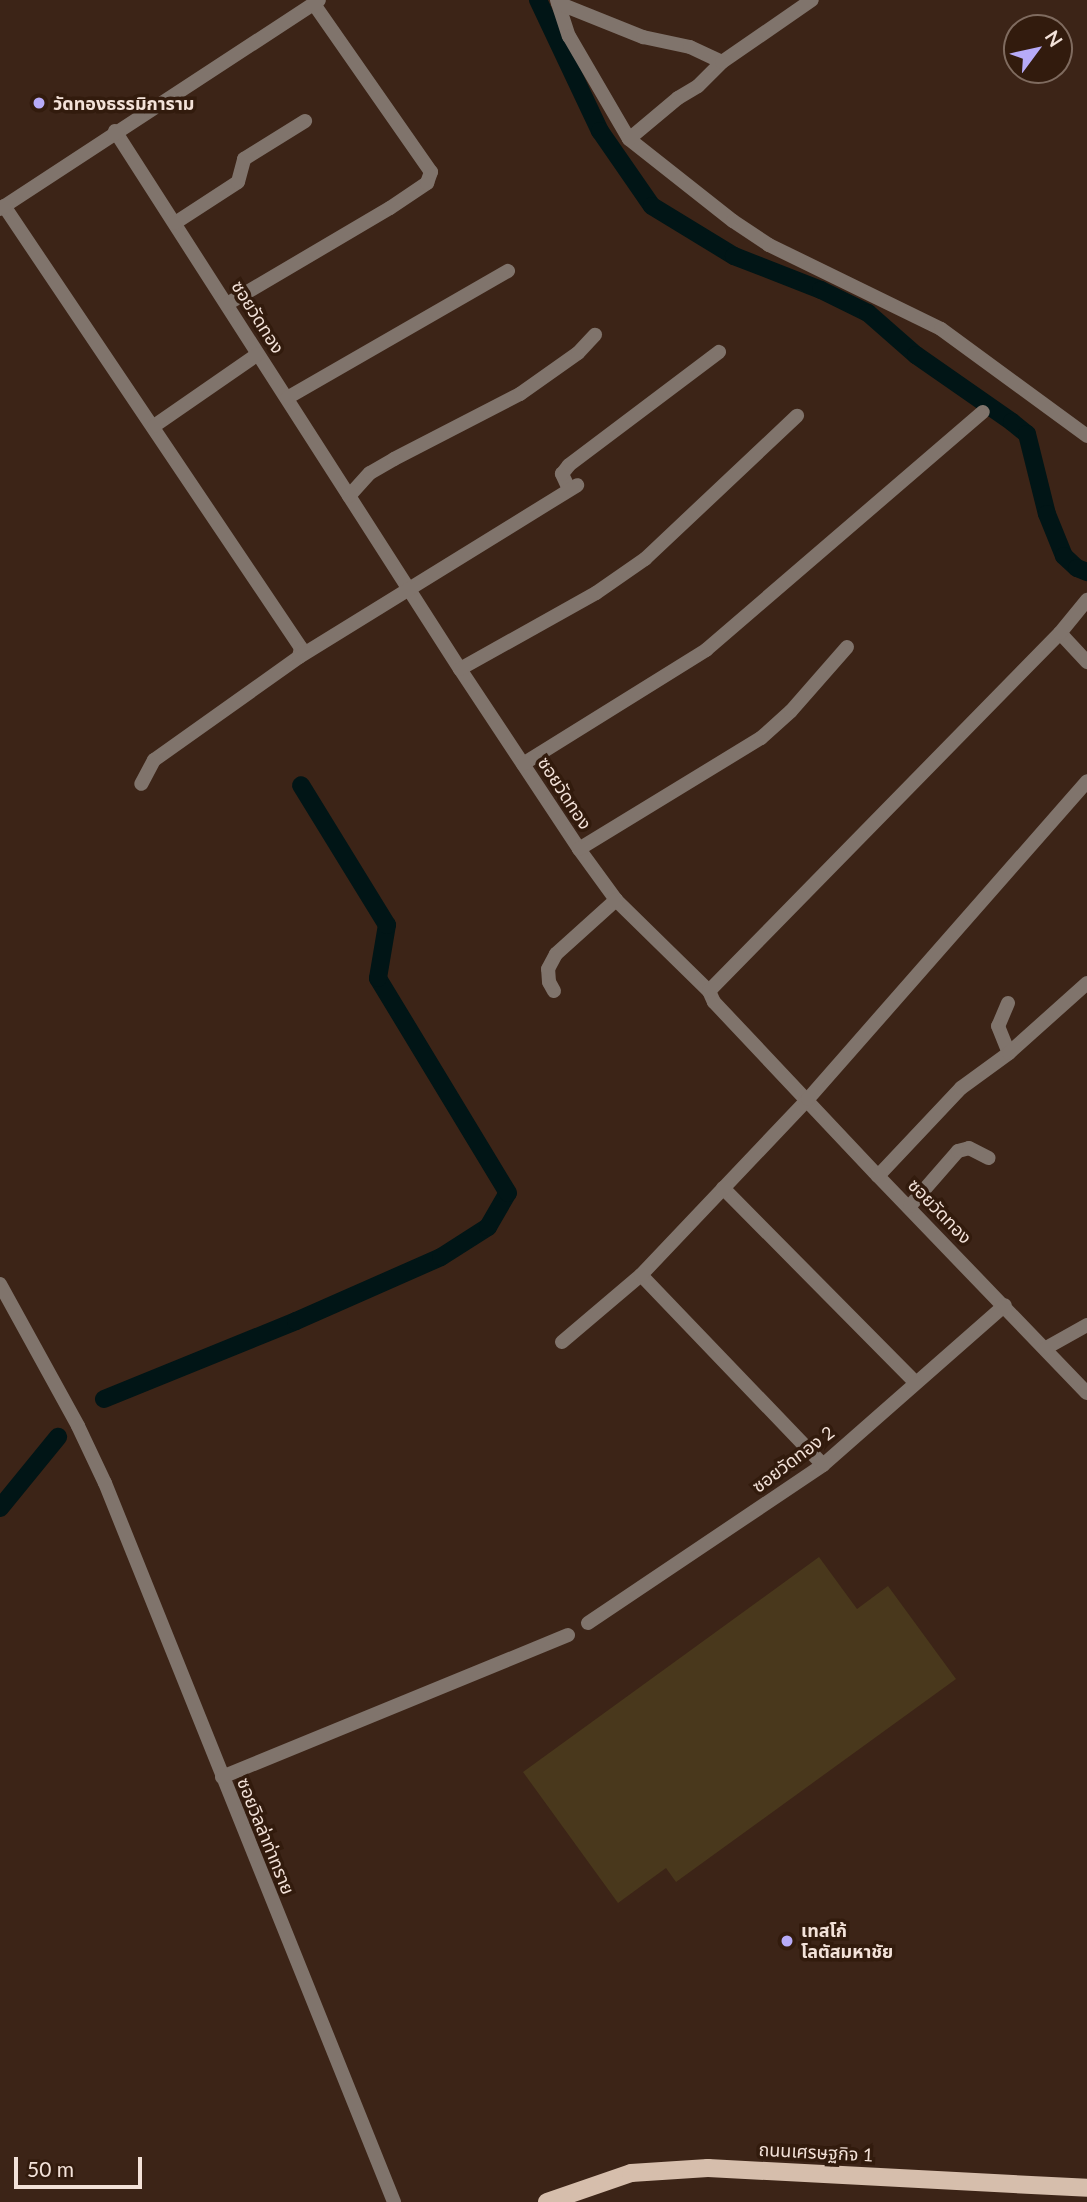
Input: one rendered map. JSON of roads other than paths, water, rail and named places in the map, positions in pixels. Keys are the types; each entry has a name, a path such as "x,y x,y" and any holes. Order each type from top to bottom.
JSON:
{"main road":[{"name":"ถนนเศรษฐกิจ 1","path":"547,2202 631,2173 708,2168 1087,2189"}],"street":[{"path":"629,139 678,98 698,86 722,62 812,0"},
{"path":"557,1 643,37 690,47 722,62"},
{"path":"557,1 569,36 629,139 733,221 769,245 941,329 1087,436"},
{"path":"227,304 390,208 427,183 431,172 316,2 115,131 2,208 153,426 301,648 299,657"},
{"path":"175,223 237,182 244,159 305,121"},
{"name":"ซอยวัดทอง","path":"115,131 460,669 579,849 616,900 709,991 714,1002 878,1176 910,1206 1087,1392"},
{"path":"287,398 508,271"},
{"path":"349,496 370,473 520,394 578,353 595,335"},
{"path":"141,784 154,760 299,657 573,487 562,474 569,465 719,352"},
{"path":"153,426 258,354"},
{"path":"523,764 667,677 706,650 984,412"},
{"path":"460,669 596,593 645,559 797,416"},
{"path":"709,991 1060,633 1087,600"},
{"path":"1060,633 1087,662"},
{"path":"579,849 761,738 791,711 847,647"},
{"path":"562,1342 641,1275 808,1099 1087,781"},
{"path":"554,991 549,982 548,969 556,954 616,900"},
{"path":"878,1176 961,1088 1009,1053 1087,983"},
{"path":"1008,1003 998,1026 1009,1053"},
{"path":"910,1206 958,1151 969,1147 989,1158"},
{"path":"723,1188 916,1383"},
{"path":"641,1275 822,1465"},
{"name":"ซอยวิลล่าท่าทราย","path":"0,1284 41,1355 105,1483 394,2202"},
{"name":"ซอยวัดทอง 2","path":"589,1623 822,1465 1005,1306"},
{"path":"1046,1348 1087,1325"},
{"path":"222,1777 568,1635"}],"waterway":[{"path":"538,0 600,131 652,206 734,256 821,290 868,313 916,355 1027,434 1047,514 1064,556 1077,568 1087,572"},
{"path":"104,1399 296,1321 441,1257 488,1227 508,1193 378,978 387,925 301,785"},
{"path":"0,1508 58,1437"}],"place":[{"name":"วัดทองธรรมิการาม","path":"39,103"},
{"name":"เทสโก้ โลตัสมหาชัย","path":"787,1941"}]}
